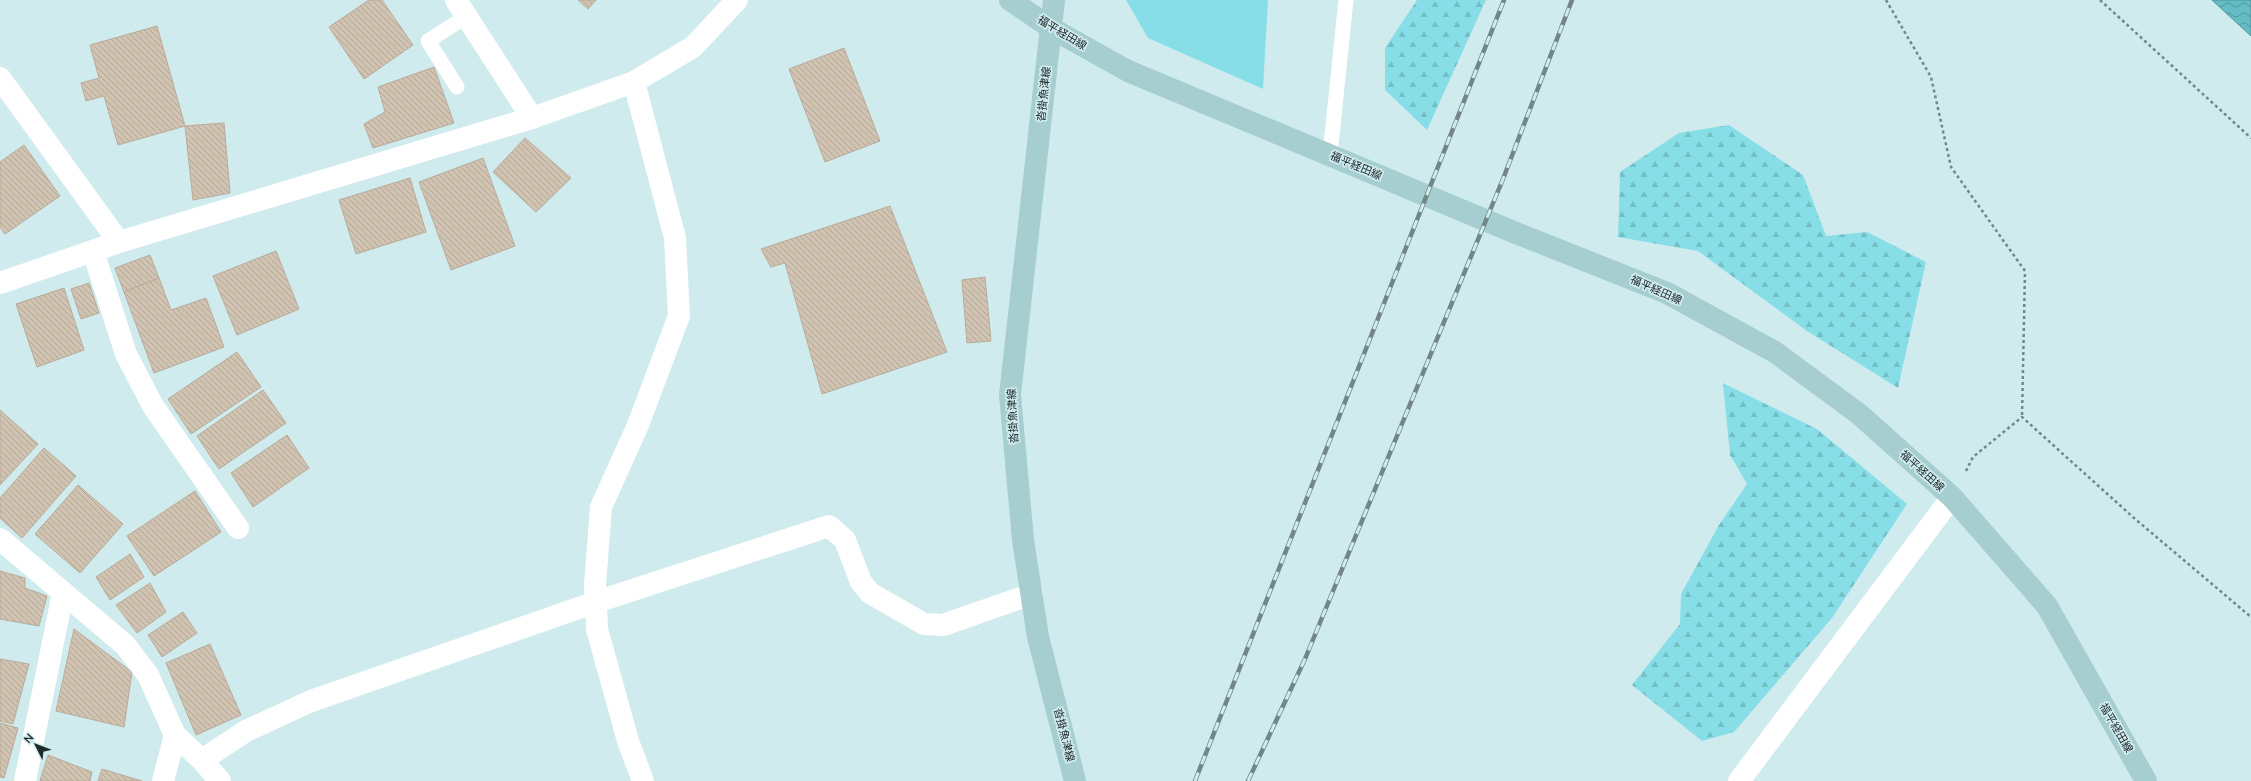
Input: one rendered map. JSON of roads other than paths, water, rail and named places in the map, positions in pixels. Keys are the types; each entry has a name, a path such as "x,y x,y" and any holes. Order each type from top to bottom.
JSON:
{"main road":[{"name":"福平経田線","path":"1010,0 1051,28 1128,71 1667,293 1775,352 1859,414 1952,497 2047,606 2146,781"},
{"name":"沓掛魚津線","path":"1054,0 1046,90 1010,395 1023,540 1038,637 1075,781"}],"street":[{"path":"0,283 119,242 532,118 634,82 693,47 737,0"},
{"path":"461,8 532,118"},
{"path":"0,78 119,242"},
{"path":"634,82 675,238 679,316 638,425 601,508 596,602 597,629 628,741 643,781"},
{"path":"93,251 126,354 146,393 153,406 238,528"},
{"path":"1739,781 1952,497"},
{"path":"202,760 246,731 311,701 596,602 829,526 845,540 861,582 870,593 924,624 943,625 1032,594"},
{"path":"0,539 125,645 148,675 175,735 202,760 220,781"},
{"path":"25,781 64,593"},
{"path":"163,781 175,735"}],"lane":[{"path":"1330,155 1346,0"},
{"path":"457,87 428,41 461,8"}],"water":[{"path":"2212,0 2251,0 2251,36"}],"railway":[{"path":"1195,781 1504,0"},
{"path":"1248,781 1305,659 1503,179 1572,0"}]}
